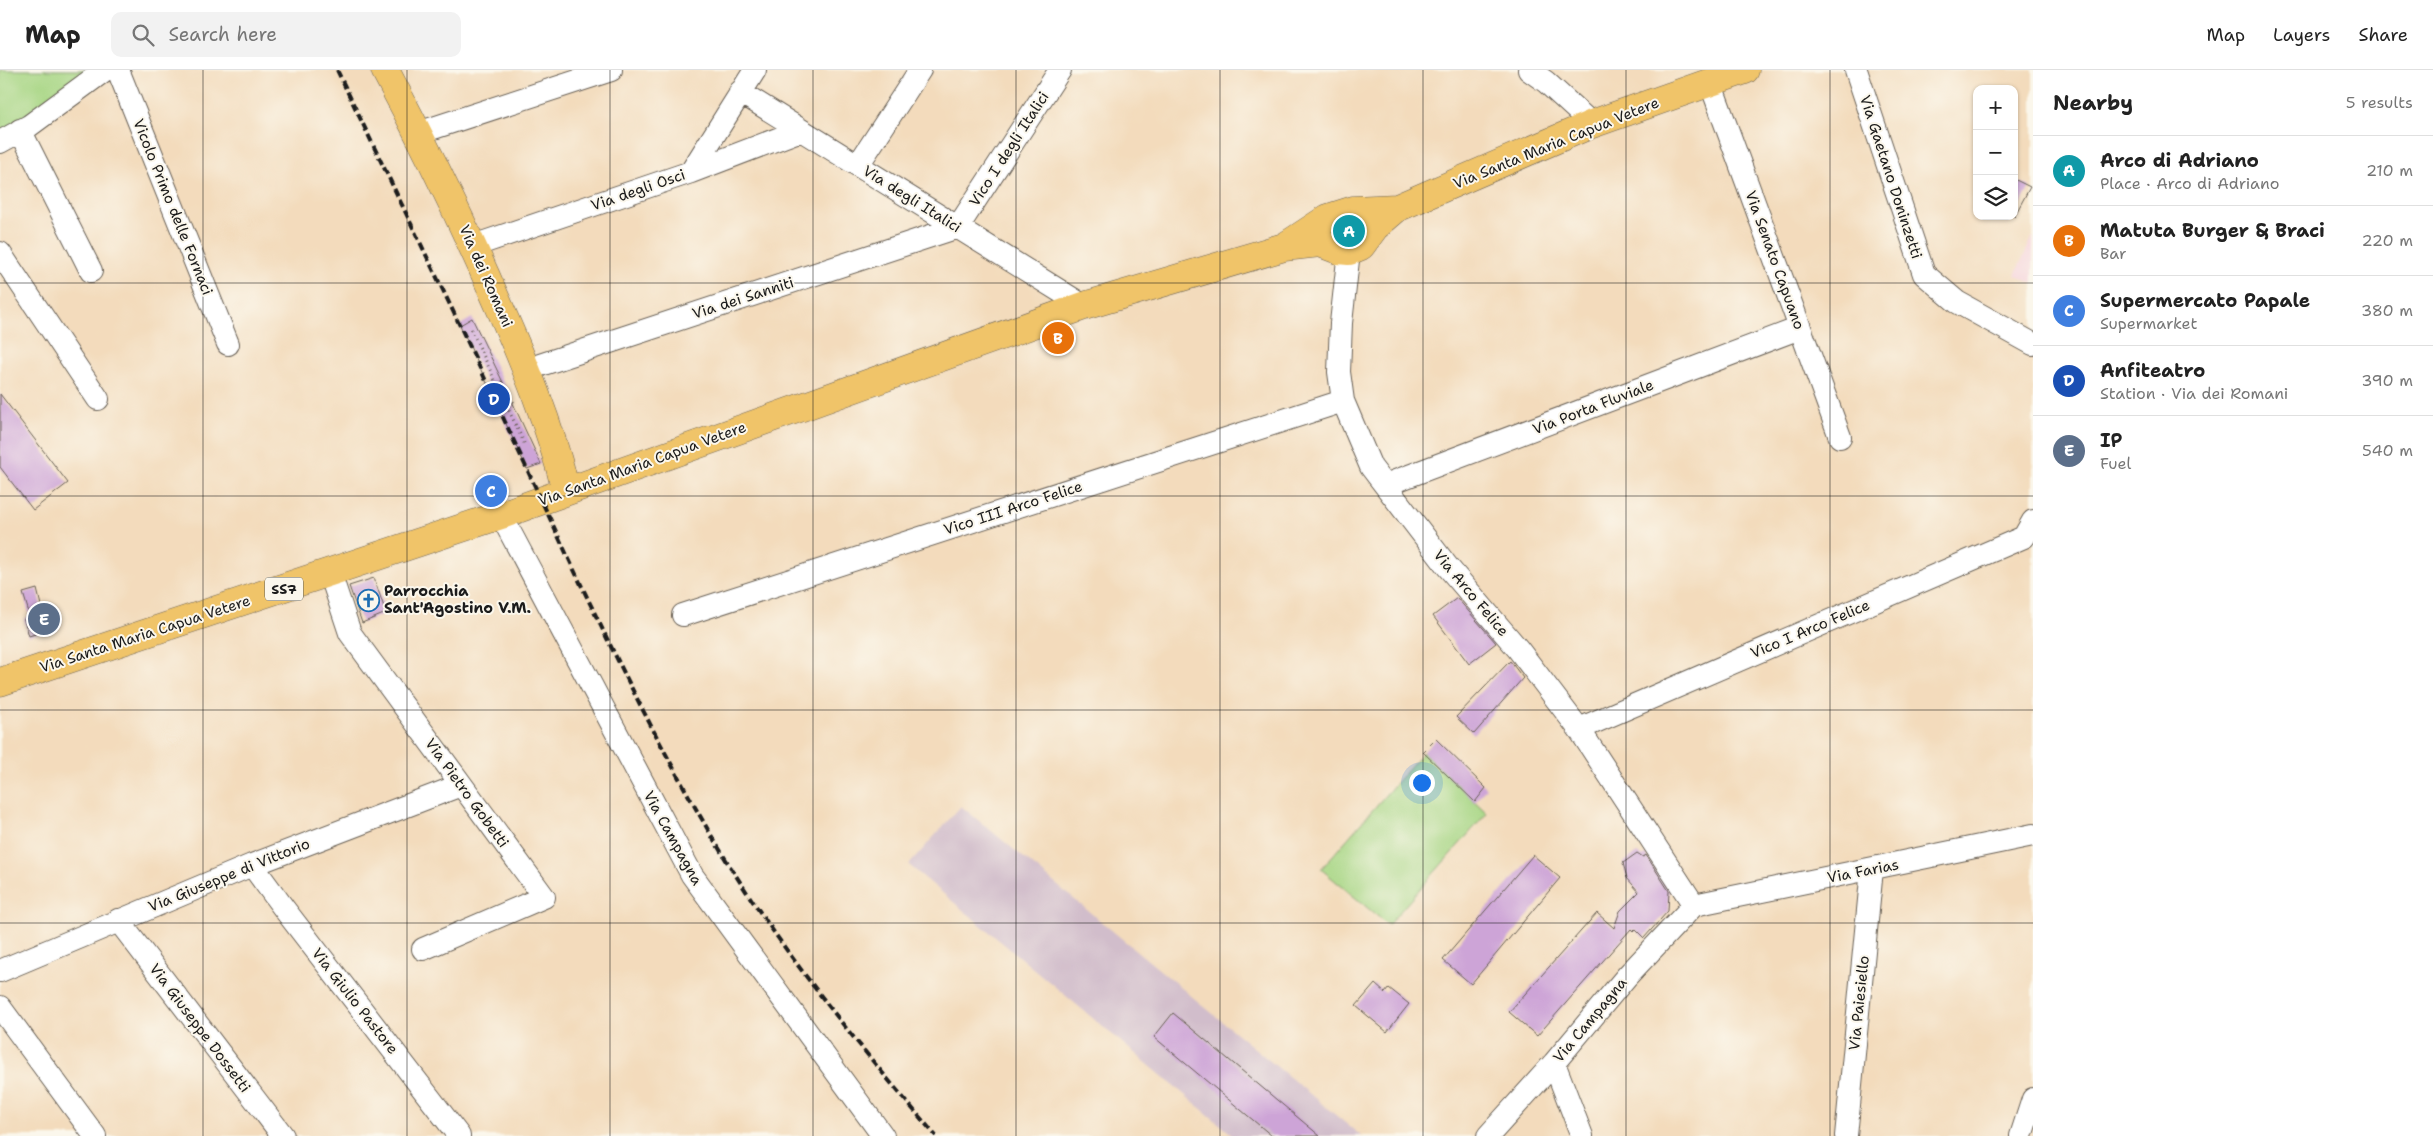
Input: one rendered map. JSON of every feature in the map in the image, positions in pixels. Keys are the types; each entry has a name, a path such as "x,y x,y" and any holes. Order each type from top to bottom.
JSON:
{"main road":[{"name":"Via dei Romani","path":"385,70 473,246 528,369 557,452 566,491"},
{"name":"Via Santa Maria Capua Vetere","path":"1397,208 1592,124 1745,70"},
{"name":"SS7","path":"1284,247 1328,218 1353,210 1397,208"},
{"name":"SS7","path":"1284,247 1320,243 1338,250 1349,251 1361,246 1376,227 1397,208"},
{"name":"Via Santa Maria Capua Vetere","path":"0,682 330,574 502,515 1084,306 1284,247"}],"street":[{"path":"0,142 105,70"},
{"name":"Vicolo Primo delle Fornaci","path":"118,70 228,344"},
{"path":"418,133 611,70"},
{"path":"691,172 755,70"},
{"path":"858,166 920,70"},
{"name":"Vico I degli Italici","path":"958,228 1060,70"},
{"path":"1529,70 1546,82 1592,124"},
{"name":"Via Gaetano Doninzetti","path":"1856,70 1924,274 1957,302 2033,344"},
{"name":"Via Senato Capuano","path":"1710,82 1840,437"},
{"name":"Via degli Italici","path":"740,92 1084,306"},
{"path":"20,130 91,271"},
{"name":"Via degli Osci","path":"473,246 691,172 801,130"},
{"name":"Via dei Sanniti","path":"528,369 958,228"},
{"name":"Via Arco Felice","path":"1349,251 1341,323 1339,372 1343,401 1371,467 1447,566 1518,649 1579,729 1694,905"},
{"path":"0,253 98,398"},
{"name":"Via Porta Fluviale","path":"1385,485 1800,328"},
{"name":"Vico III Arco Felice","path":"683,615 1343,401"},
{"name":"Via Campagna","path":"502,515 692,875 883,1136"},
{"name":"Vico I Arco Felice","path":"1579,729 2024,537 2033,521"},
{"name":"Via Pietro Gobetti","path":"330,574 350,633 544,897 423,949"},
{"name":"Via Giuseppe di Vittorio","path":"0,971 252,864 460,785"},
{"name":"Via Farias","path":"1694,905 2033,835"},
{"name":"Via Giulio Pastore","path":"252,864 284,910 459,1136"},
{"name":"Via Paiesiello","path":"1846,1136 1872,869"},
{"name":"Via Campagna","path":"1488,1136 1554,1063 1627,976 1694,905"},
{"name":"Via Giuseppe Dossetti","path":"118,920 283,1136"},
{"path":"0,1008 95,1136"},
{"path":"1554,1063 1582,1136"},
{"path":"2021,1136 2033,1099"}],"path":[{"path":"471,330 525,445"},
{"path":"505,402 511,399"}],"shaded area":[{"path":"2033,236 2033,284 2015,275"},
{"path":"961,806 1361,1136 1234,1136 909,865"}],"green space":[{"path":"0,70 94,70 0,134"},
{"path":"1423,752 1487,813 1388,925 1321,869"}],"building":[{"path":"2018,181 2030,187 2018,210"},
{"path":"472,318 541,464 527,469 460,325"},
{"path":"0,394 68,483 33,510 0,467"},
{"name":"Parrocchia Sant'Agostino V.M.","path":"374,578 386,613 362,623 349,586"},
{"path":"37,589 47,630 29,636 24,619 30,616 23,593"},
{"path":"1457,598 1496,643 1469,664 1433,616"},
{"path":"1510,661 1523,678 1474,734 1456,717"},
{"path":"1436,739 1486,788 1475,802 1423,752"},
{"path":"1637,853 1643,857 1646,855 1669,891 1668,911 1644,938 1635,929 1633,931 1631,929 1537,1036 1509,1012 1597,913 1614,928 1620,911 1639,892 1627,878 1623,863"},
{"path":"1533,855 1560,878 1471,984 1443,960"},
{"path":"1375,984 1385,993 1389,988 1409,1004 1387,1032 1356,1006"},
{"path":"1173,1013 1320,1136 1272,1136 1154,1037"}],"railway":[{"path":"337,70 606,636 685,790 738,879 791,956 847,1029 936,1136"}],"place":[{"name":"Arco di Adriano","path":"1349,231"},
{"name":"Matuta Burger & Braci","path":"1058,338"},
{"name":"Anfiteatro","path":"494,399"},
{"name":"Supermercato Papale","path":"491,491"},
{"name":"Parrocchia Sant'Agostino V.M.","path":"368,600"},
{"name":"IP","path":"44,619"}]}
